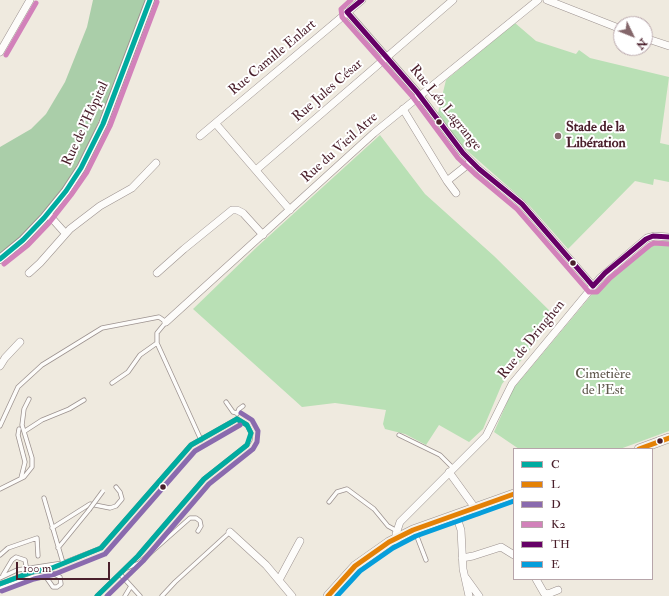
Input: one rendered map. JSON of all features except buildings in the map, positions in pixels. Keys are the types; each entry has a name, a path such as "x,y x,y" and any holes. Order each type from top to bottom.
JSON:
{"main road":[{"path":"642,448 669,438"},
{"path":"653,450 669,444"},
{"path":"397,536 416,534 513,494"},
{"path":"476,510 513,499"},
{"path":"328,596 348,573 397,536 457,517"}],"street":[{"path":"0,52 30,0"},
{"name":"Rue de l'Hôpital","path":"0,260 23,240 48,214 76,176 96,140 150,0"},
{"name":"Rue Camille Enlart","path":"200,136 362,0"},
{"name":"Rue Jules César","path":"256,170 453,0"},
{"name":"Rue du Vieil Atre","path":"166,322 374,133 538,0"},
{"path":"547,0 613,26"},
{"name":"Rue Léo Lagrange","path":"347,12 420,95 457,147 471,162 522,204 593,286"},
{"path":"653,41 669,46"},
{"path":"403,109 447,181 456,193"},
{"path":"216,124 290,210"},
{"path":"447,181 471,162"},
{"path":"29,273 40,263 65,233 100,206 132,188 156,163"},
{"path":"156,273 232,210 237,210 243,213 263,234"},
{"path":"48,214 65,233"},
{"name":"Rue de Dringhen","path":"397,536 400,522 432,493 451,470 488,434 510,387 593,286 605,273 646,239 655,236 669,237"},
{"path":"0,366 5,358 20,342"},
{"path":"451,470 476,510"},
{"path":"457,517 462,534 464,574 470,596"},
{"path":"230,532 263,562 292,596"},
{"path":"279,580 300,541"},
{"path":"462,558 501,547 513,554"},
{"path":"464,574 479,596"},
{"path":"537,580 544,593 548,594 558,590"}],"lane":[{"path":"0,426 18,387 29,375 46,362 102,328 161,318 166,322 157,333 157,343 201,440"},
{"path":"112,383 128,372 140,354 157,343"},
{"path":"0,489 21,479 30,472 32,464 25,431 22,425 24,409 29,399"},
{"path":"25,431 42,420 69,409 84,400"},
{"path":"226,402 233,412 237,413"},
{"path":"237,419 237,413 243,406"},
{"path":"0,584 27,574 52,568 101,548 189,448 237,419"},
{"path":"97,596 126,569 204,480 247,446 251,433 247,425 237,419"},
{"path":"19,429 18,435 25,462 21,479"},
{"path":"399,435 440,456 451,470"},
{"path":"52,528 87,505 96,504 112,508 118,505 122,501 122,496 116,487"},
{"path":"329,502 337,492 347,489 374,509 397,536"},
{"path":"58,548 103,491"},
{"path":"44,498 63,563"},
{"path":"126,569 139,563 190,518 196,518 200,521 201,526 198,531"},
{"path":"162,596 175,582 230,532"},
{"path":"416,534 426,560"},
{"path":"0,555 8,548 37,538 38,556"},
{"path":"1,577 12,560 16,557 25,560 27,574"},
{"path":"1,577 11,572 27,568 63,563"},
{"path":"0,588 35,576 54,574 60,577 61,584 57,587 53,587 46,577"},
{"path":"120,574 140,596"},
{"path":"125,596 131,586"}],"green space":[{"path":"93,0 146,0 117,78 92,137 69,180 26,232 0,254 0,147 31,129 46,114 65,82 87,27"},
{"name":"Stade de la Libération","path":"515,23 536,41 576,54 579,50 590,58 669,77 660,143 669,145 669,182 654,179 653,185 635,181 568,249 529,205 457,140 438,113 446,80"},
{"path":"380,135 425,194 494,256 556,317 502,384 483,429 469,442 439,425 426,445 405,434 385,429 383,424 386,410 335,403 302,407 193,309 258,246"},
{"name":"Cimetière de l'Est","path":"659,241 669,241 669,431 623,448 518,448 494,432 513,389 604,280 648,245"}],"transit line":[{"name":"C","path":"0,259 23,240 44,218 66,191 81,168 103,124 150,0"},
{"name":"K2","path":"351,0 341,9 342,17 412,96 458,158 517,209 589,292 597,292 610,278 650,245 654,243 669,244"},
{"name":"TH","path":"362,0 347,12 417,92 463,153 479,169 522,204 593,286 605,273 646,239 653,236 669,237"},
{"name":"K2","path":"4,264 28,245 49,223 87,172 110,126 157,2"},
{"name":"K2","path":"6,55 36,3"},
{"name":"D","path":"107,596 143,561 209,484 253,449 257,442 258,431 252,420 241,413"},
{"name":"C","path":"0,584 32,572 52,568 101,548 191,445 237,419"},
{"name":"C","path":"97,596 138,556 204,479 247,445 251,433 247,425 237,419"},
{"name":"D","path":"2,591 34,579 55,574 105,554 195,451 240,425"},
{"name":"L","path":"642,448 669,438"},
{"name":"L","path":"328,596 355,566 389,542 413,530 513,494"},
{"name":"E","path":"337,596 360,571 393,548 416,536 513,501"}],"place":[{"name":"Stade de la Libération","path":"558,136"}]}
